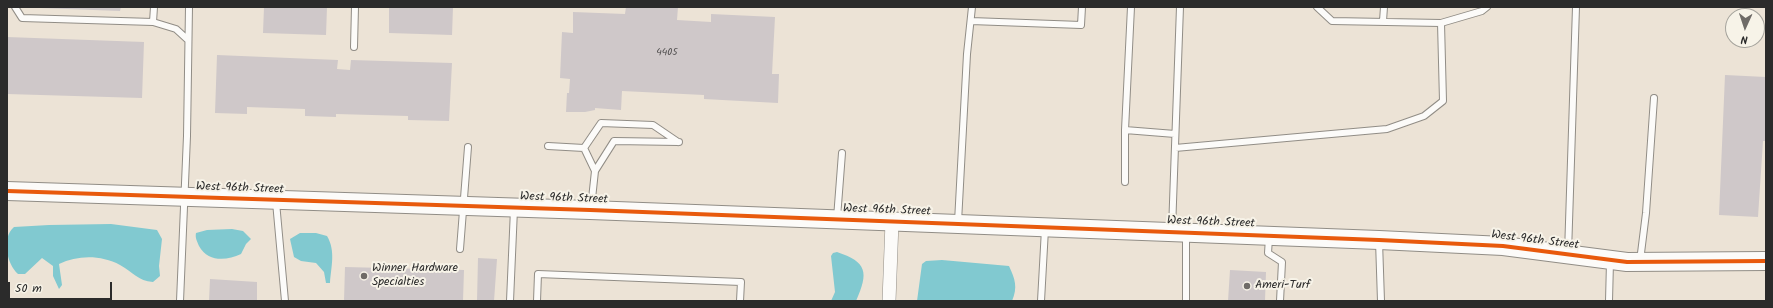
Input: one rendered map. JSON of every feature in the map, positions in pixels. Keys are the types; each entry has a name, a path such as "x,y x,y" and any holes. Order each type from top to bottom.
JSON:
{"street":[{"name":"West 96th Street","path":"7,191 590,210 1379,240 1503,246 1610,260 1640,262 1766,261"},
{"path":"889,301 892,222"}],"lane":[{"path":"15,7 22,18 153,22 176,29 188,40"},
{"path":"153,22 154,7"},
{"path":"180,301 189,7"},
{"path":"354,47 356,7"},
{"path":"958,224 967,54 972,21 972,7"},
{"path":"972,21 1081,25 1082,7"},
{"path":"1125,182 1125,130 1131,7"},
{"path":"1180,7 1175,148 1179,232 1186,301"},
{"path":"1316,7 1332,20 1441,23 1482,12 1487,7"},
{"path":"1383,21 1384,7"},
{"path":"1568,255 1576,7"},
{"path":"1175,148 1387,129 1424,116 1443,101 1441,23"},
{"path":"1640,262 1646,213 1654,98"},
{"path":"584,148 602,123 653,125 679,142 614,141 595,171 590,210"},
{"path":"1125,130 1175,134"},
{"path":"548,146 584,148"},
{"path":"460,249 468,147"},
{"path":"584,148 595,171"},
{"path":"837,219 842,153"},
{"path":"276,200 285,301"},
{"path":"510,301 514,208"},
{"path":"1041,301 1045,227"},
{"path":"1269,236 1268,253 1282,262 1280,301"},
{"path":"1379,240 1381,301"},
{"path":"1609,301 1610,260"},
{"path":"537,301 538,274 741,282 740,301"}],"water":[{"path":"111,224 157,230 162,239 159,266 160,276 153,282 139,278 113,262 105,259 90,257 74,259 59,264 62,285 59,289 53,276 53,266 42,258 25,274 18,274 14,270 8,258 8,238 14,227"},
{"path":"232,229 243,231 251,239 246,244 241,254 229,258 218,259 207,255 196,240 196,233 207,230"},
{"path":"300,233 316,233 327,236 332,253 330,283 326,283 324,272 316,263 301,261 294,257 290,239"},
{"path":"837,252 854,260 860,264 863,269 863,283 856,301 831,301 835,292 831,256 833,253"},
{"path":"942,260 1009,266 1015,283 1015,291 1012,301 917,301 922,264 926,261"}],"building":[{"path":"40,7 121,7 120,11"},
{"path":"264,7 327,7 326,35 263,33"},
{"path":"389,7 453,7 452,35 389,33"},
{"path":"626,7 678,7 677,20 711,22 711,14 775,17 772,74 779,74 778,103 704,99 704,95 622,91 621,110 595,108 595,110 585,112 566,112 567,93 569,93 570,79 560,78 562,32 573,33 573,12 625,14"},
{"path":"7,37 144,42 142,98 7,94"},
{"path":"217,55 338,60 337,69 350,70 351,60 452,63 449,121 408,120 408,116 336,114 336,117 305,116 305,109 247,107 247,114 215,113"},
{"path":"1725,75 1766,77 1766,141 1763,141 1758,217 1719,215"},
{"path":"478,258 497,259 494,301 477,301"},
{"path":"345,267 464,270 463,301 344,301"},
{"name":"Ameri-Turf","path":"1230,270 1266,272 1265,301 1228,301"},
{"path":"210,279 257,282 257,301 209,301"}],"cycle path":[{"path":"7,191 590,210 1379,240 1503,246 1627,262 1766,261"}],"place":[{"name":"Winner Hardware Specialties","path":"364,276"},
{"name":"Ameri-Turf","path":"1247,286"}]}
